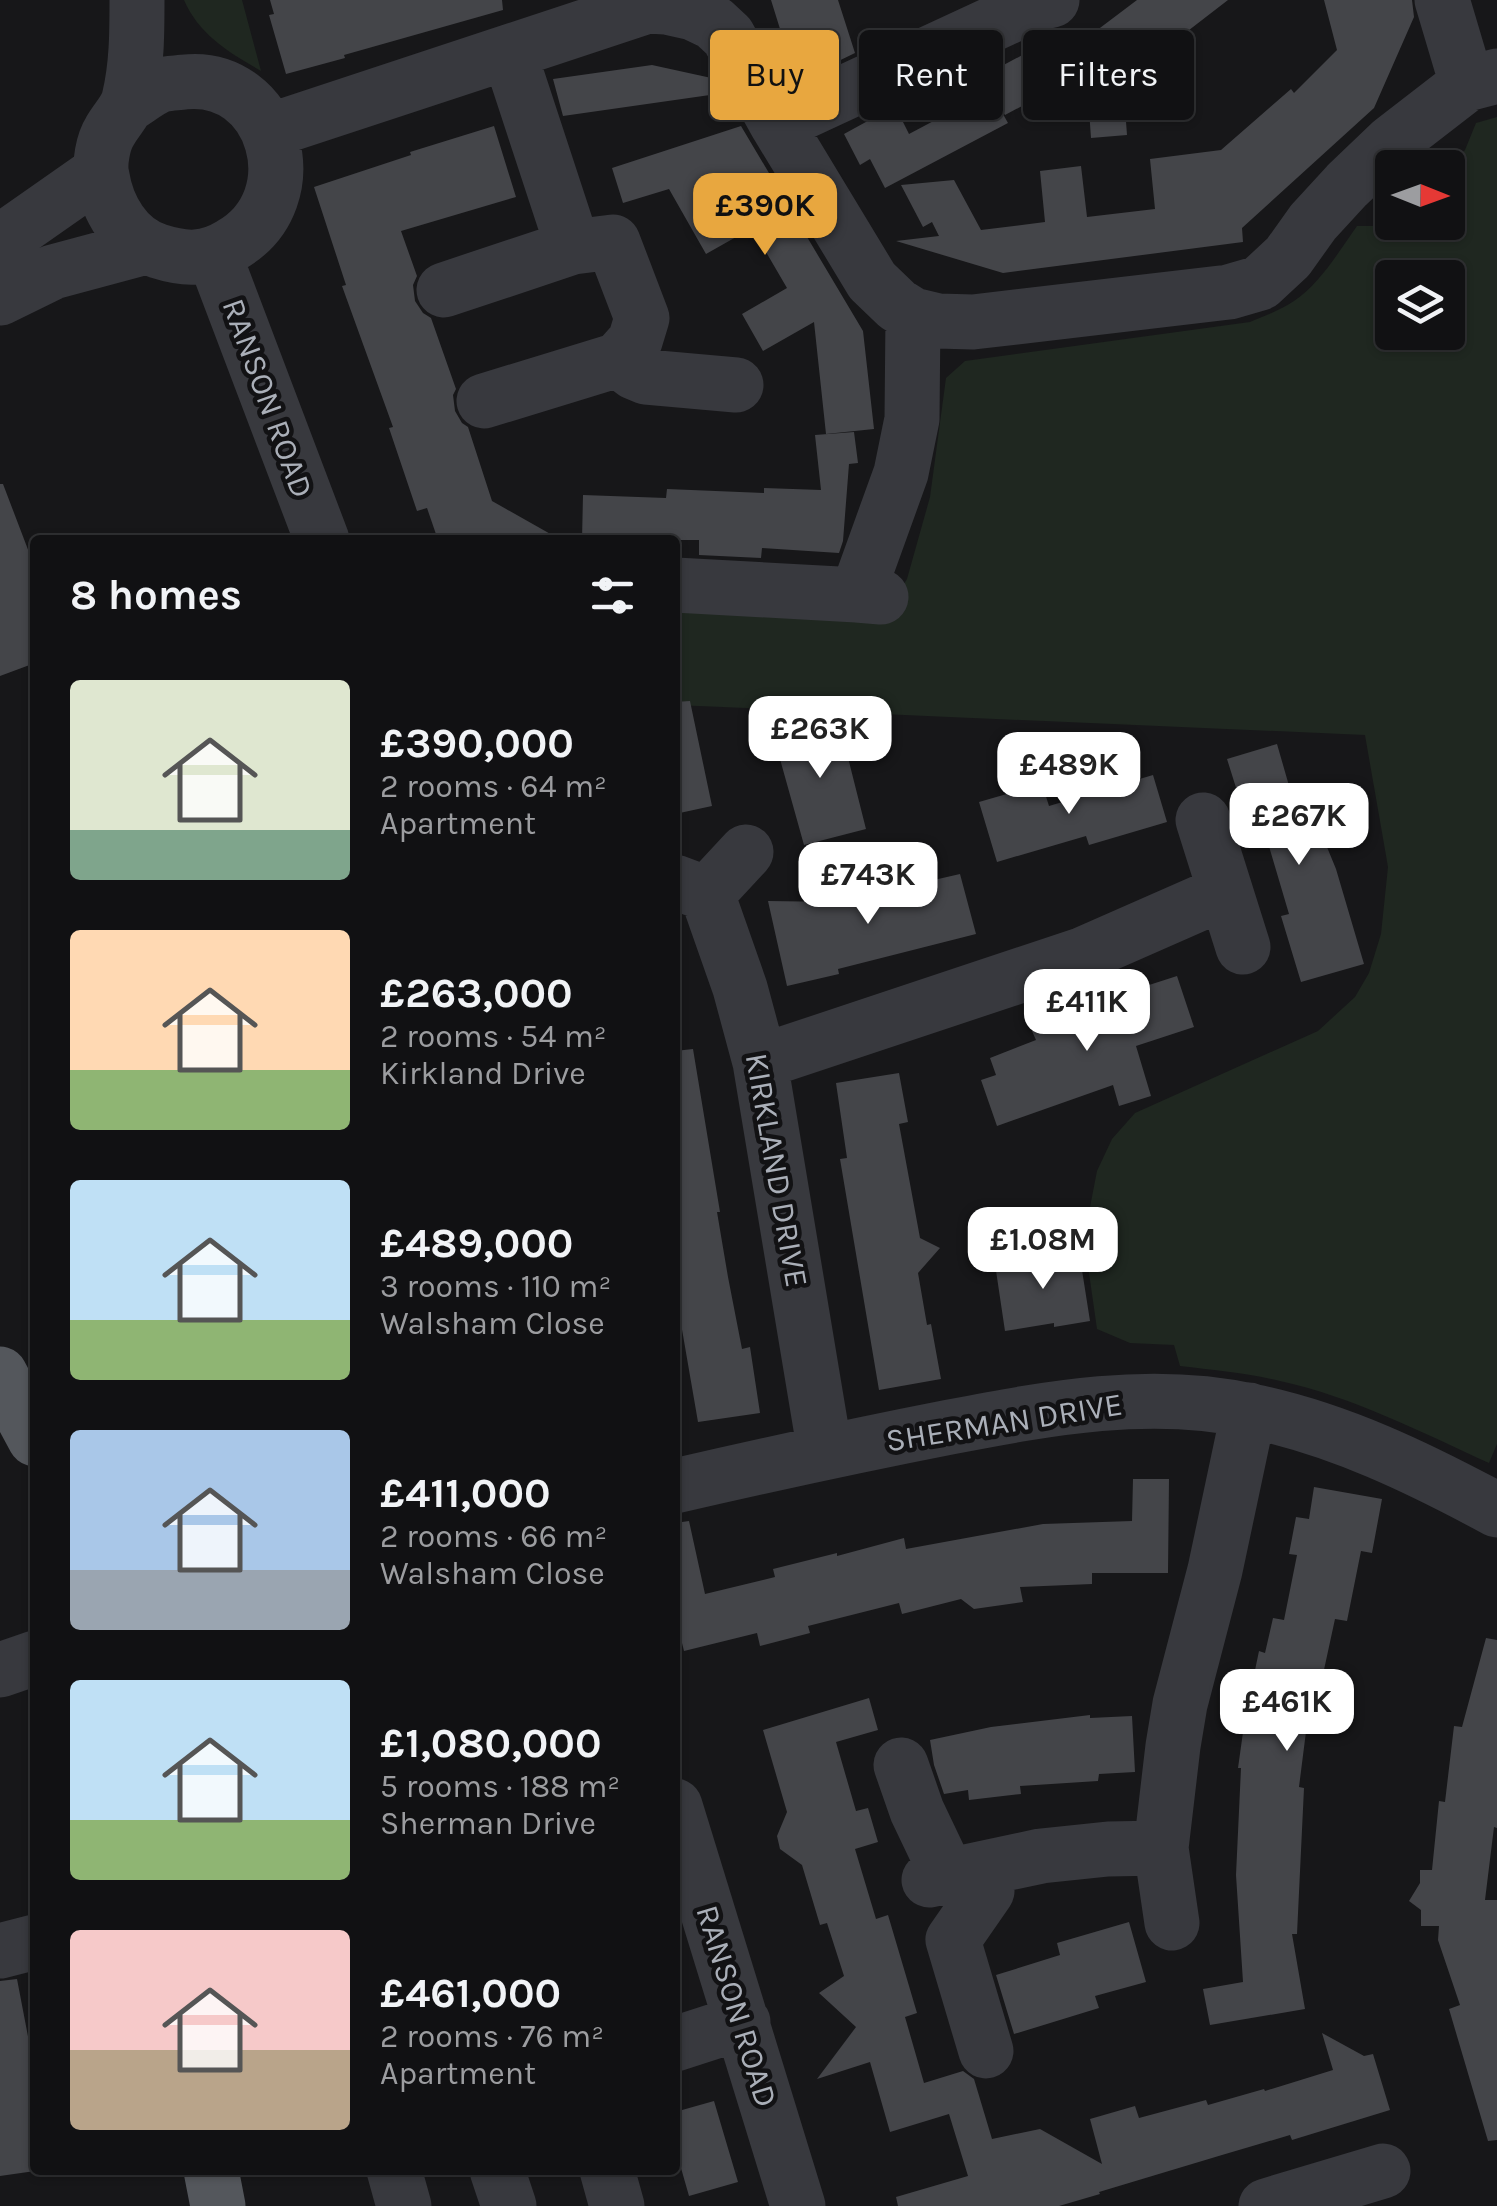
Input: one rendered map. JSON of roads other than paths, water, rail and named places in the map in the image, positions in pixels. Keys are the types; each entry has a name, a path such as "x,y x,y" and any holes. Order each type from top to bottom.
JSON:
{"main road":[{"path":"0,1374 30,1430"},
{"path":"212,2175 218,2206"}],"street":[{"path":"138,0 136,67 128,105 107,136 100,172 114,216 146,247"},
{"path":"149,0 199,81"},
{"path":"777,124 1052,0"},
{"path":"128,105 160,85 199,81 227,89 252,106 269,131 648,3 694,13 728,36 872,281 913,315 938,322 973,322 1230,292 1260,282 1380,152 1482,80 1442,0"},
{"path":"508,52 573,247"},
{"name":"RANSON ROAD","path":"146,247 180,258 214,255 248,236 270,205 278,168 269,131"},
{"path":"0,242 100,172"},
{"path":"444,290 573,247 613,242 642,318 635,342 618,360 484,400"},
{"path":"0,298 53,272 146,247"},
{"name":"RANSON ROAD","path":"214,255 320,535"},
{"path":"680,586 869,596 912,419 913,315"},
{"path":"618,360 646,377 736,385"},
{"path":"1203,820 1243,947"},
{"name":"KIRKLAND DRIVE","path":"746,852 691,888 740,988 760,1062 826,1452"},
{"path":"760,1062 1084,954 1225,892"},
{"name":"SHERMAN DRIVE","path":"680,1485 1029,1412 1148,1401 1249,1410 1310,1426 1375,1450 1497,1510"},
{"path":"1172,1924 1161,1848 1166,1796 1180,1704 1216,1570 1249,1410"},
{"path":"0,1670 30,1660"},
{"path":"901,1765 917,1811 968,1888 953,1940 986,2051"},
{"name":"RANSON ROAD","path":"680,1822 798,2206"},
{"path":"968,1888 1058,1854 1161,1848"},
{"path":"0,1951 30,1943"},
{"path":"680,2042 743,2022"},
{"path":"1289,2199 1383,2171"},
{"path":"395,2175 404,2206"},
{"path":"499,2175 508,2206"},
{"path":"608,2175 617,2206"}]}
